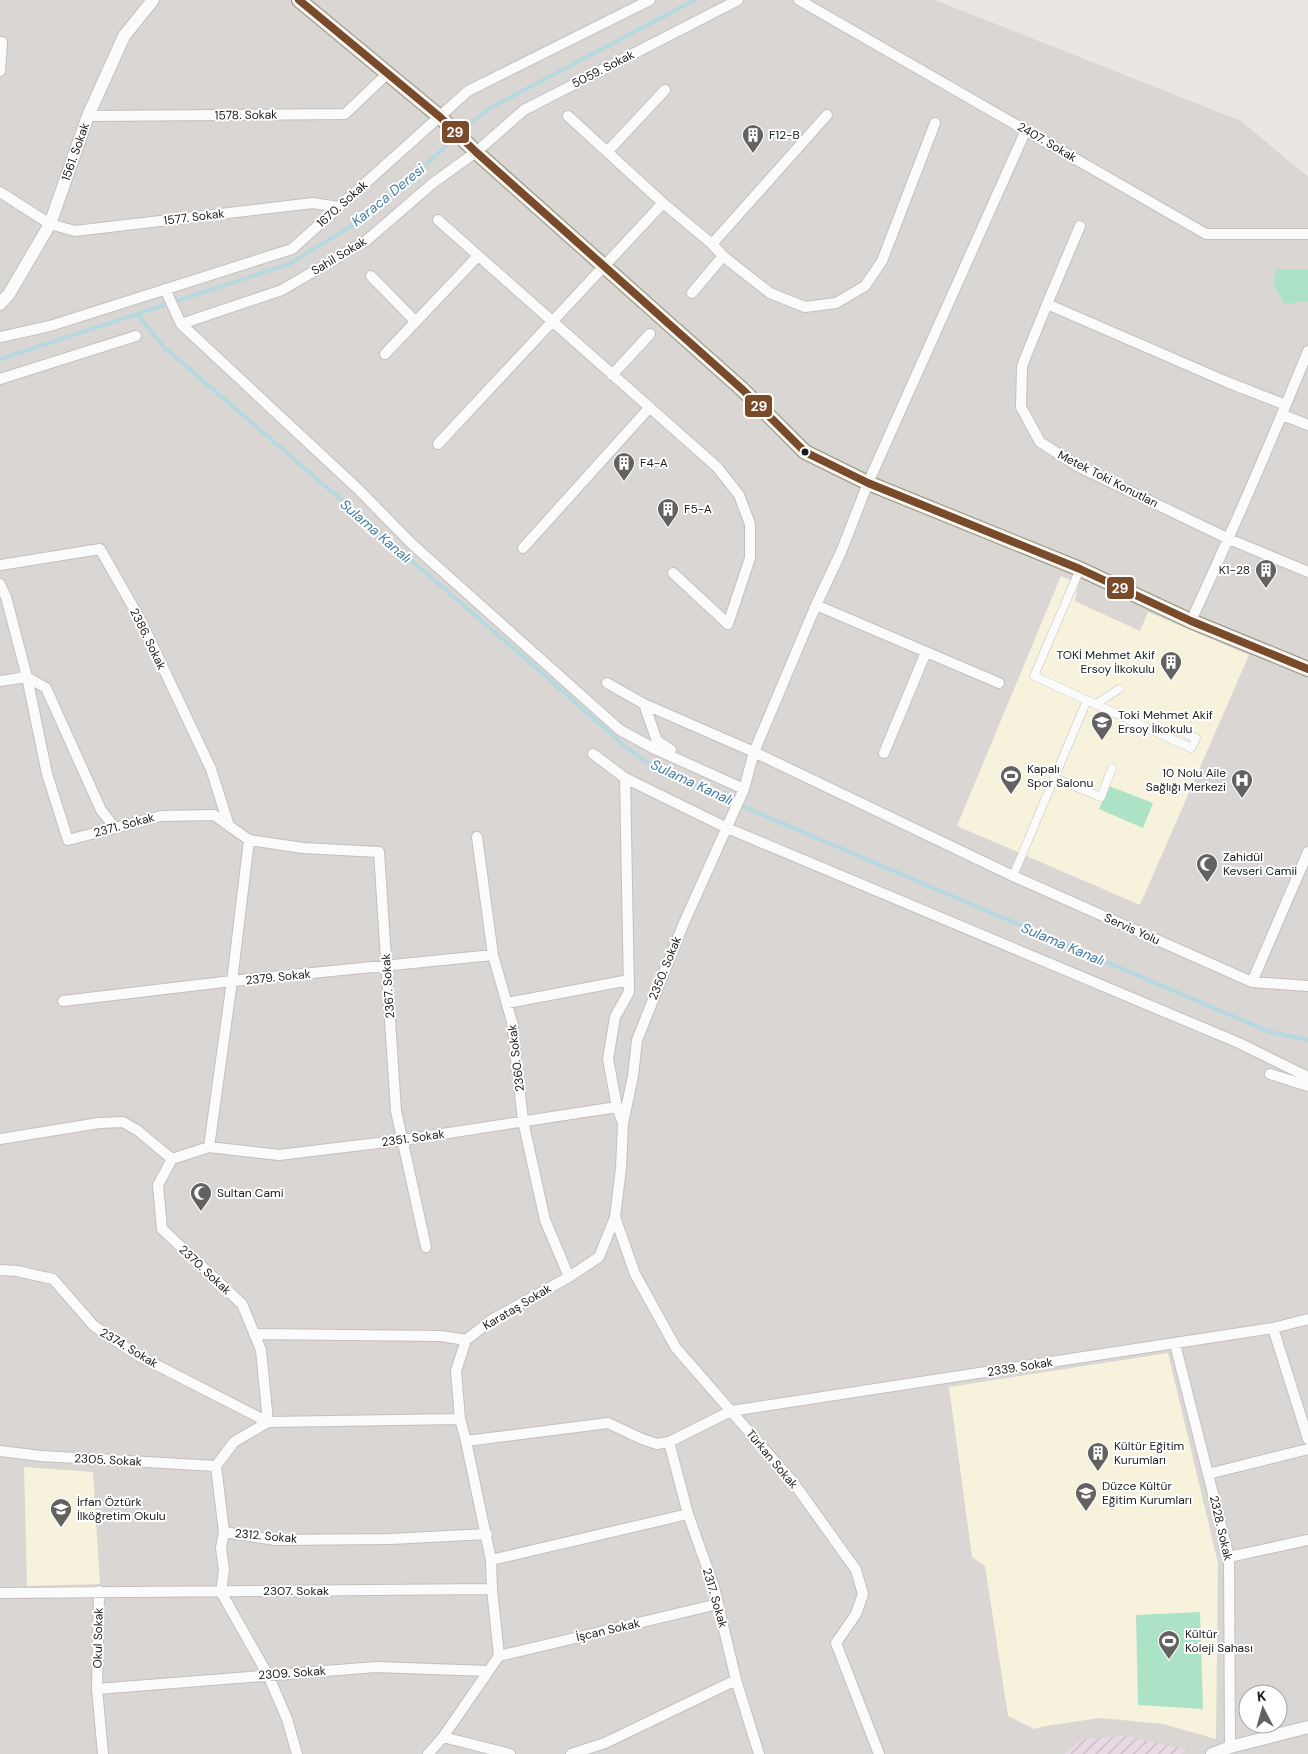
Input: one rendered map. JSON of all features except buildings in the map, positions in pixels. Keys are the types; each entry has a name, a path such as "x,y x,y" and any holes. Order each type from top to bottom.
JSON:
{"main road":[{"path":"299,0 440,117 604,267 743,390 805,452 868,483 1080,569 1191,621 1308,668"}],"street":[{"name":"1561. Sokak","path":"0,304 9,294 50,224 88,116 124,36 153,0"},
{"name":"1670. Sokak","path":"0,337 50,326 292,249 468,91 650,0"},
{"name":"5059. Sokak","path":"473,148 524,110 738,0"},
{"name":"2407. Sokak","path":"798,0 1206,234 1308,234"},
{"path":"0,42 2,42 0,71"},
{"name":"1578. Sokak","path":"88,116 345,114 387,74"},
{"path":"608,152 665,90"},
{"path":"712,244 827,115"},
{"path":"568,116 663,203 712,244 722,256 770,293 804,307 836,303 865,286 882,260 935,123"},
{"name":"2350. Sokak","path":"623,1123 633,1076 637,1040 683,925 744,788 754,752 841,552 868,483 1026,130"},
{"name":"Sahil Sokak","path":"181,324 282,290 367,240 473,148"},
{"name":"1577. Sokak","path":"0,192 50,224 75,231 313,203 338,206"},
{"path":"438,444 554,322 663,203"},
{"path":"438,220 717,467 739,495 750,524 750,558 728,624 673,573"},
{"name":"Metek Toki Konutları","path":"1080,226 1046,304 1022,366 1021,407 1040,442 1079,467 1229,539 1308,572"},
{"path":"385,354 478,256"},
{"path":"692,293 722,256"},
{"path":"371,276 415,321"},
{"path":"166,289 181,324 358,489 412,544 620,730 655,749 744,788"},
{"path":"1046,304 1227,382 1285,410 1308,425"},
{"path":"612,375 650,334"},
{"path":"0,379 136,336"},
{"path":"1191,621 1285,410 1308,351"},
{"path":"523,548 650,408"},
{"name":"2386. Sokak","path":"0,565 100,549 141,621 206,760 229,826"},
{"path":"1080,569 1034,676 1191,748 1196,738 1188,735"},
{"name":"2371. Sokak","path":"0,584 6,597 26,677 47,774 68,840 161,816 214,815 249,840"},
{"path":"816,606 999,684"},
{"path":"884,753 926,652"},
{"path":"0,681 26,677 46,688 101,810 114,828"},
{"name":"Servis Yolu","path":"607,682 644,704 754,752 1013,876 1252,982 1308,986"},
{"path":"1096,704 1119,689"},
{"path":"1013,876 1087,700"},
{"path":"644,704 657,742 744,788"},
{"path":"593,754 625,778 1239,1044 1308,1077"},
{"path":"1055,778 1101,797 1112,768"},
{"name":"Karataş Sokak","path":"466,1340 493,1319 569,1277 598,1257 615,1217 621,1168 623,1123 617,1107 608,1059 615,1017 629,992 625,778"},
{"name":"2360. Sokak","path":"477,837 493,955 512,1022 523,1121 545,1220 569,1277"},
{"path":"0,1139 99,1123 123,1122 138,1130 172,1159 209,1147 249,840"},
{"name":"2367. Sokak","path":"249,840 303,848 378,852 396,1111 426,1247"},
{"path":"1252,982 1308,852"},
{"name":"2379. Sokak","path":"63,1001 232,981 493,955"},
{"path":"507,1003 629,980"},
{"path":"1270,1074 1308,1086"},
{"name":"2351. Sokak","path":"209,1147 278,1154 403,1140 617,1107"},
{"name":"2370. Sokak","path":"172,1159 158,1185 162,1229 242,1304 261,1350 268,1422"},
{"path":"466,1441 608,1423 657,1444 669,1442 731,1411 676,1348 635,1274 615,1217"},
{"name":"2374. Sokak","path":"0,1270 17,1271 53,1279 94,1326 137,1355 268,1422"},
{"name":"2339. Sokak","path":"731,1411 1175,1344 1273,1328 1308,1318"},
{"path":"1273,1328 1308,1439"},
{"path":"254,1334 441,1336 466,1340 456,1371 460,1419 487,1534 499,1656 443,1737 428,1754"},
{"name":"2328. Sokak","path":"1175,1344 1229,1557 1230,1747"},
{"name":"Türkan Sokak","path":"731,1411 792,1482 856,1570 863,1594 856,1614 836,1643 879,1754"},
{"path":"216,1466 234,1442 268,1422 460,1419"},
{"name":"2317. Sokak","path":"669,1442 688,1514 714,1587 736,1680 759,1754"},
{"path":"1208,1474 1308,1449"},
{"name":"2305. Sokak","path":"0,1451 41,1456 216,1466"},
{"name":"2312. Sokak","path":"216,1466 224,1532 275,1540 390,1539 487,1534"},
{"path":"491,1560 688,1514"},
{"path":"224,1532 222,1548 224,1570 220,1592 268,1675 287,1719 297,1754"},
{"path":"1229,1557 1308,1540"},
{"name":"2307. Sokak","path":"99,1591 220,1592 492,1589"},
{"name":"Okul Sokak","path":"0,1593 99,1591 97,1690 103,1754"},
{"name":"İşcan Sokak","path":"499,1656 718,1604"},
{"name":"2309. Sokak","path":"97,1690 376,1667 488,1671"},
{"path":"571,1754 605,1742 736,1680"},
{"path":"1212,1754 1230,1747 1308,1726"},
{"path":"443,1737 510,1754"}],"shaded area":[{"path":"0,0 935,0 1241,121 1308,177 1308,1754 0,1754"},
{"name":"Toki Mehmet Akif Ersoy İlkokulu","path":"1061,576 1078,584 1075,601 1140,631 1148,612 1249,655 1140,905 957,826"},
{"name":"Düzce Kültür Eğitim Kurumları","path":"1168,1353 1218,1563 1216,1739 1163,1724 1100,1718 1034,1729 1008,1716 985,1566 972,1557 949,1387"},
{"name":"İrfan Öztürk İlköğretim Okulu","path":"24,1467 93,1472 100,1584 27,1586"},
{"path":"1125,1736 1190,1750 1181,1754 1064,1754 1082,1739"}],"green space":[{"path":"1277,270 1308,270 1308,301 1285,304 1273,284"},
{"path":"1109,786 1153,803 1143,828 1099,809"},
{"name":"Kültür Koleji Sahası","path":"1200,1612 1203,1709 1138,1705 1136,1615"}],"waterway":[{"name":"Karaca Deresi","path":"0,359 289,264 366,217 488,109 695,0"},
{"name":"Sulama Kanalı","path":"137,314 164,347 628,749 658,770 1270,1032 1308,1040"}],"transit line":[{"name":"29","path":"299,0 440,117 476,152 743,390 805,452 868,483 1080,569 1191,621 1308,669"}],"place":[{"name":"F12-B","path":"753,154"},
{"name":"F4-A","path":"624,482"},
{"name":"F5-A","path":"668,528"},
{"name":"K1-28","path":"1266,589"},
{"name":"TOKİ Mehmet Akif Ersoy İlkokulu","path":"1171,681"},
{"name":"Toki Mehmet Akif Ersoy İlkokulu","path":"1102,741"},
{"name":"Kapalı Spor Salonu","path":"1011,795"},
{"name":"10 Nolu Aile Sağlığı Merkezi","path":"1242,799"},
{"name":"Zahidül Kevseri Camii","path":"1207,883"},
{"name":"Sultan Cami","path":"201,1212"},
{"name":"Kültür Eğitim Kurumları","path":"1098,1472"},
{"name":"Düzce Kültür Eğitim Kurumları","path":"1086,1512"},
{"name":"İrfan Öztürk İlköğretim Okulu","path":"61,1528"},
{"name":"Kültür Koleji Sahası","path":"1169,1660"}]}
